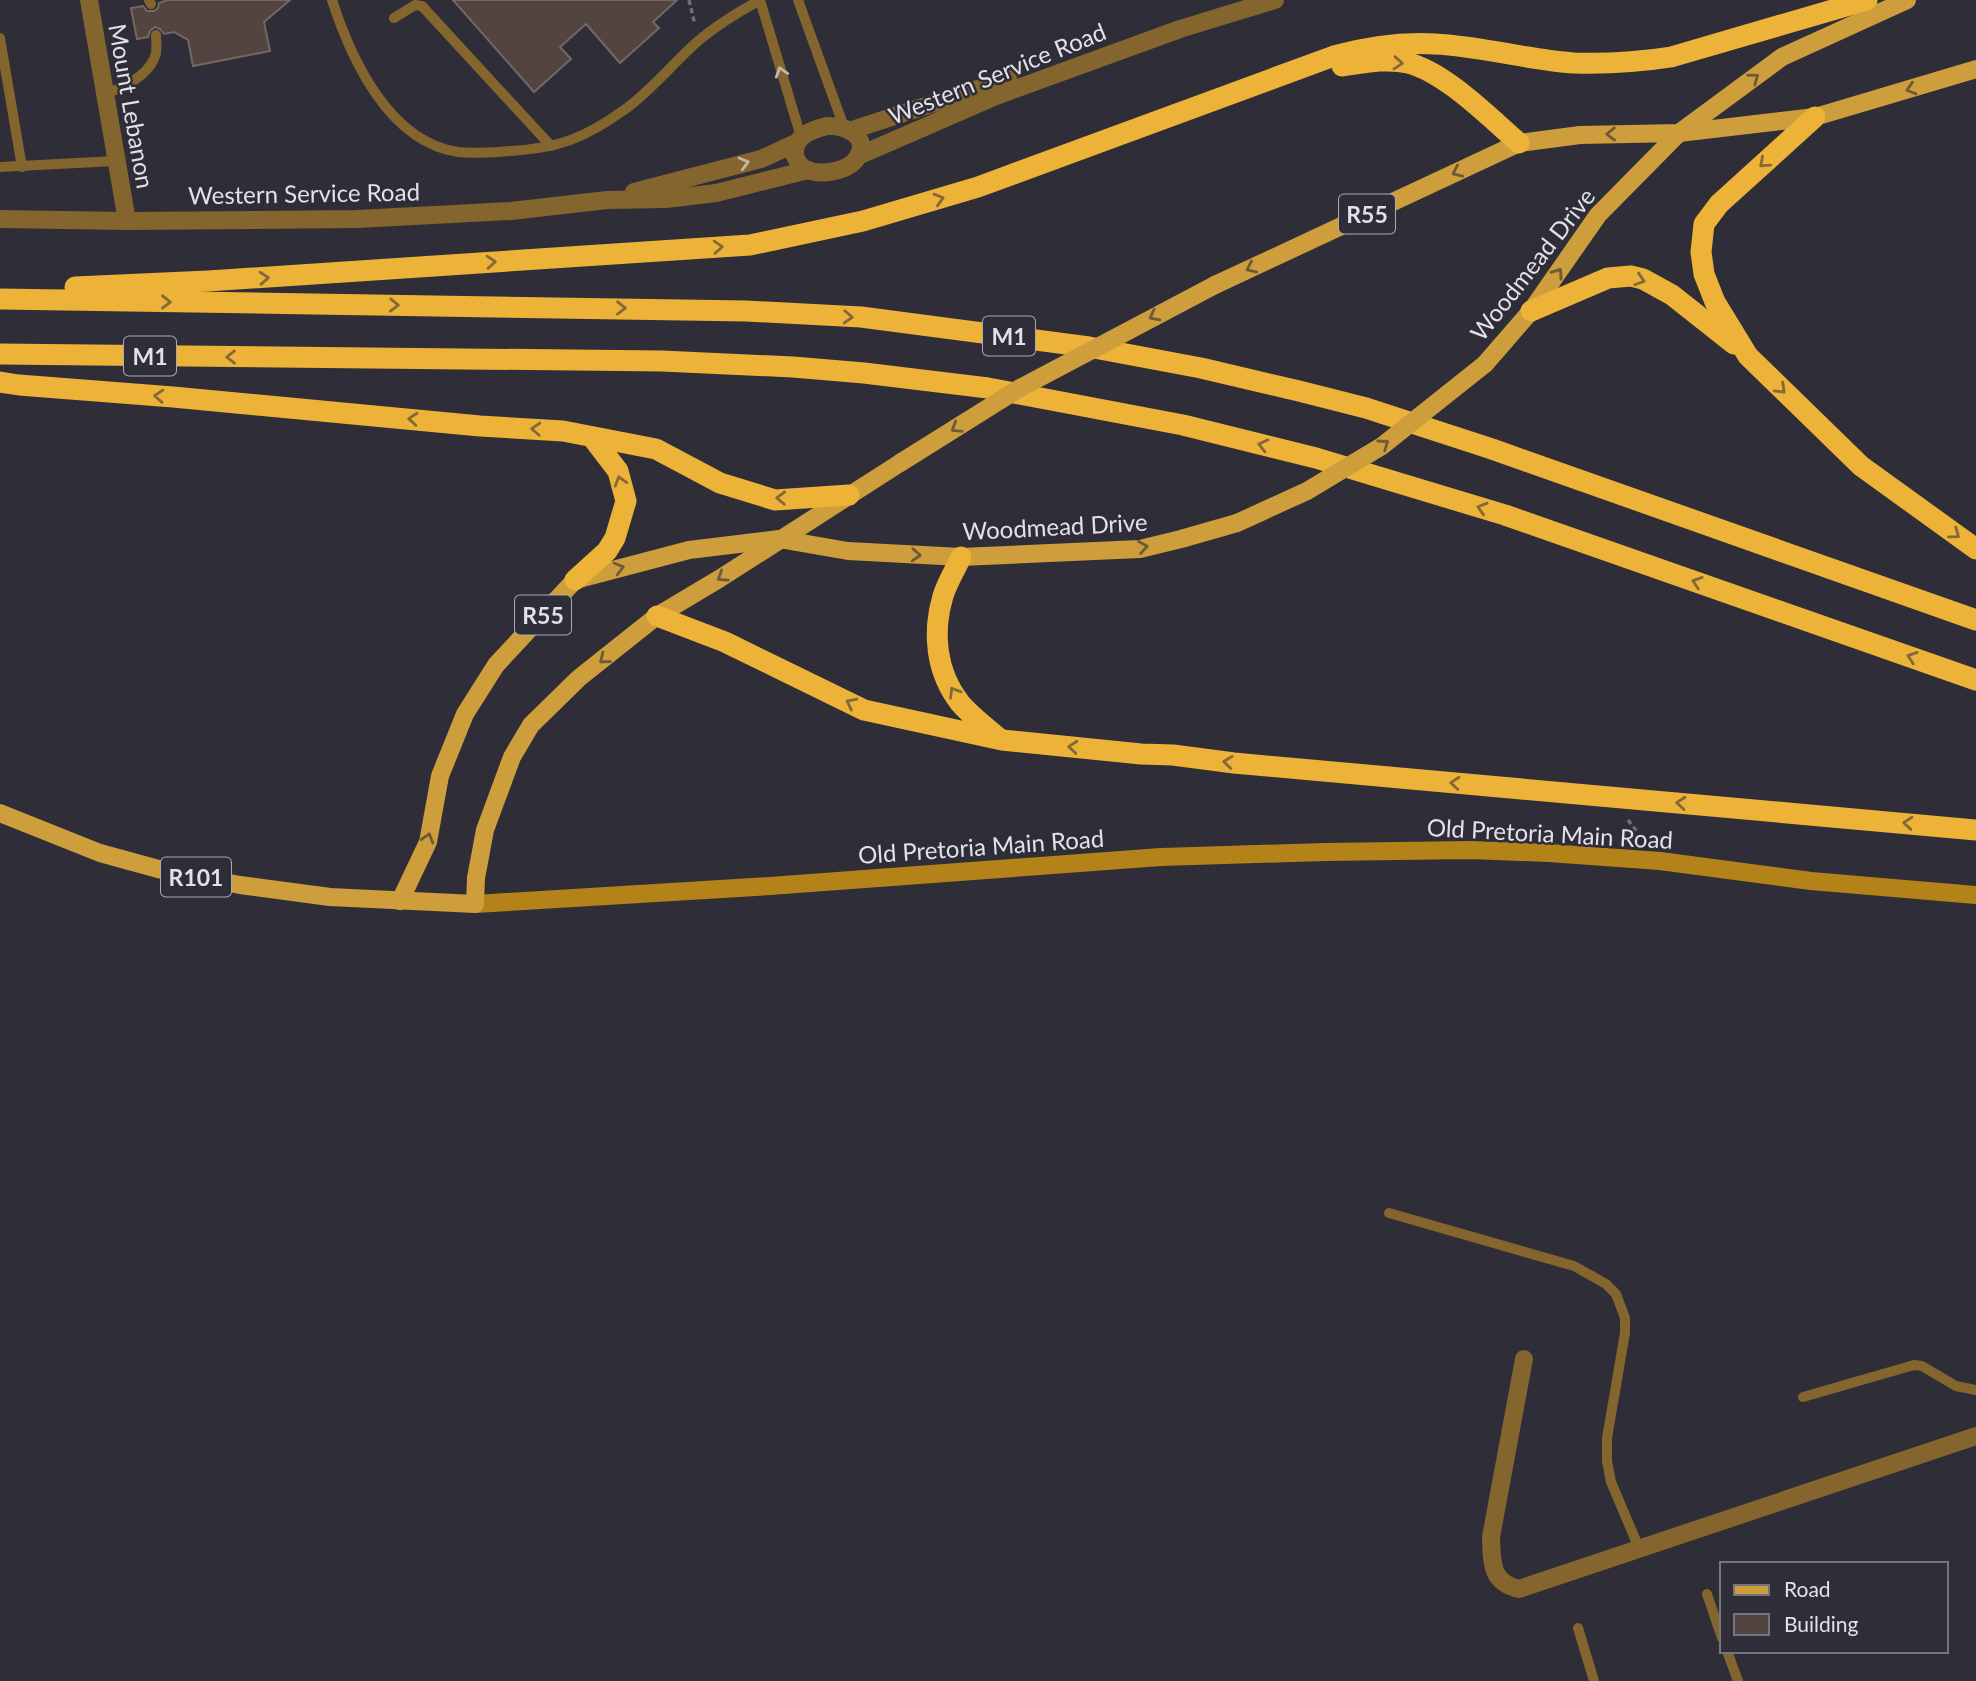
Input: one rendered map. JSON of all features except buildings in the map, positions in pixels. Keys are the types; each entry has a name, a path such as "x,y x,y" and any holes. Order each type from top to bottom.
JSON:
{"highway":[{"path":"0,292 18,288 208,281 750,245 863,221 978,187 1334,56 1374,46 1436,44 1572,62 1642,62 1671,57 1867,0"},
{"path":"1282,76 1367,62 1405,62 1445,80 1519,143"},
{"path":"1748,356 1715,302 1704,274 1701,252 1704,224 1719,204 1815,117"},
{"path":"1531,311 1608,278 1620,276 1643,279 1692,309 1748,356 1861,467 1976,549"},
{"name":"M1","path":"0,299 747,311 861,317 1090,347 1201,368 1366,408 1671,511 1976,620"},
{"name":"M1","path":"0,354 662,361 793,367 988,388 1183,425 1328,462 1505,515 1976,680"},
{"path":"0,382 546,430 656,449 720,483 775,500 849,495"},
{"path":"575,580 607,551 615,538 626,501 618,471 592,437"},
{"path":"961,557 943,593 936,624 937,653 944,677 961,704 1002,740"},
{"path":"657,616 724,642 864,710 1002,740 1976,830"}],"main road":[{"name":"Woodmead Drive","path":"575,580 689,550 779,539 848,551 961,557 1140,549 1237,523 1307,491 1382,446 1485,364 1531,311 1598,215 1679,133 1782,57 1907,0"},
{"name":"Woodmead Drive","path":"475,905 485,830 512,757 531,725 579,678 657,616 1020,388 1215,285 1519,143 1580,135 1679,133 1815,117 1976,69"},
{"name":"R55","path":"400,901 428,842 440,776 465,714 496,665 575,580"},
{"name":"Old Pretoria Main Road","path":"0,813 100,853 162,870 272,890 330,897 475,905 1188,856 1470,850 1660,861 1811,881 1976,895"}],"street":[{"name":"Mount Lebanon","path":"89,0 127,221"},
{"name":"Western Service Road","path":"848,129 1016,77 1233,0"},
{"name":"Western Service Road","path":"859,156 996,96 1180,29 1275,0"},
{"path":"827,126 848,129 858,138 859,156 842,168 825,172 808,170 795,156 799,140 809,132 827,126"},
{"name":"Western Service Road","path":"607,200 761,159 799,140"},
{"name":"Western Service Road","path":"0,219 358,219 511,211 607,200 666,199 716,193 808,170"},
{"path":"1524,1359 1491,1537 1492,1560 1499,1580 1519,1589 1976,1436"}],"lane":[{"path":"332,0 343,31 367,81 382,102 413,134 429,143 456,151 477,153 551,146 571,141 601,126 627,108 698,41 733,15 760,0 799,140"},
{"path":"799,0 848,129"},
{"path":"394,18 415,5 422,6 551,146"},
{"path":"105,94 138,78 151,64 156,53 156,35"},
{"path":"0,38 22,167"},
{"path":"0,167 117,161"},
{"path":"1389,1213 1574,1266 1606,1284 1616,1294 1625,1318 1624,1351 1607,1438 1606,1461 1611,1482 1639,1548"},
{"path":"1804,1397 1914,1365 1922,1366 1956,1386 1976,1390"},
{"path":"1707,1594 1720,1632"},
{"path":"1578,1628 1594,1681"},
{"path":"1728,1653 1738,1681"}],"path":[{"path":"689,0 695,27"},
{"path":"1609,796 1660,861"}]}
